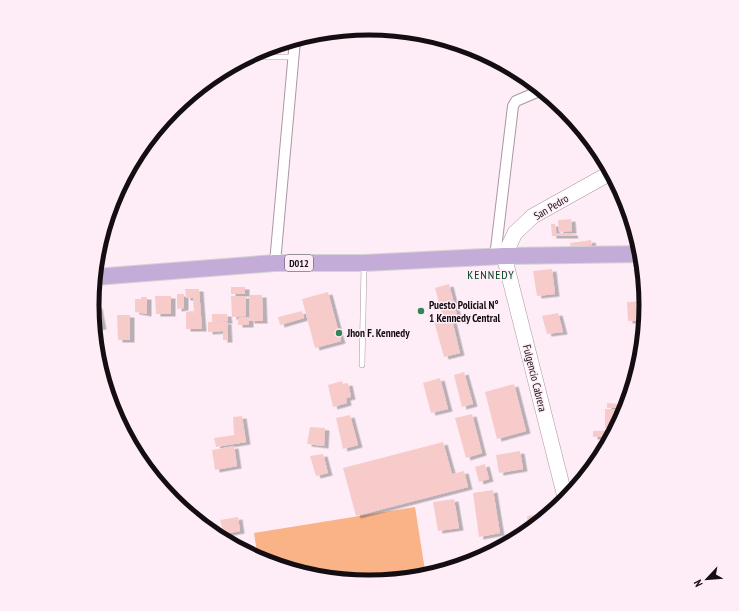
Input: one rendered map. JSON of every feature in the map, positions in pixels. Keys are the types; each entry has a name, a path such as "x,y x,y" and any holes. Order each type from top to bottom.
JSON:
{"main road":[{"name":"San Pedro","path":"500,257 515,233 533,216 607,175"},
{"name":"D012","path":"101,277 275,263 364,263 500,257 635,254"},
{"name":"Fulgencio Cabrera","path":"500,257 564,494"}],"street":[{"path":"275,263 294,45"},
{"path":"500,257 513,106 516,101 536,93"}],"lane":[{"path":"264,57 293,57"},
{"path":"362,365 364,263"}],"shaded area":[{"path":"415,507 425,570 405,574 370,576 334,574 317,571 283,562 257,551 254,533"}],"building":[{"path":"571,219 572,231 559,232 558,220"},
{"path":"551,224 555,224 556,233 573,233 574,236 552,236"},
{"path":"591,240 592,245 571,248 570,243"},
{"path":"634,259 636,259 637,267 633,267"},
{"path":"552,269 555,294 537,296 533,271"},
{"path":"633,269 638,269 639,292"},
{"path":"449,284 457,315 451,316 460,353 444,357 434,321 443,318 435,288"},
{"path":"231,287 245,287 245,294 231,294"},
{"path":"185,289 199,289 202,329 186,329 186,312 193,311 194,315 193,298 186,298"},
{"path":"328,292 341,341 315,348 302,299"},
{"path":"177,294 184,294 184,308 177,309"},
{"path":"249,295 262,295 263,321 250,321"},
{"path":"155,296 171,296 171,314 156,314"},
{"path":"231,296 246,296 246,316 232,317"},
{"path":"141,297 147,297 147,314 135,312 135,299 141,299"},
{"path":"640,301 639,320 628,321 627,302"},
{"path":"302,311 304,318 280,325 278,317"},
{"path":"558,313 563,332 547,334 542,316"},
{"path":"99,314 102,327 100,327"},
{"path":"212,314 227,314 228,321 212,322"},
{"path":"117,315 130,315 130,340 118,340"},
{"path":"249,317 249,325 238,325 238,318"},
{"path":"208,322 227,322 228,340 223,340 223,331 208,332"},
{"path":"464,372 473,404 462,407 454,375"},
{"path":"440,378 448,409 431,413 423,383"},
{"path":"342,381 343,384 348,383 351,397 346,398 347,403 333,407 328,385"},
{"path":"514,384 526,431 497,439 485,392"},
{"path":"607,403 619,404 619,408 607,408"},
{"path":"605,409 618,409 610,428 605,428"},
{"path":"472,414 482,453 466,458 455,418"},
{"path":"350,415 358,445 343,449 336,418"},
{"path":"242,416 246,442 216,447 214,438 234,435 233,417"},
{"path":"310,427 325,428 324,446 307,444"},
{"path":"609,430 606,436 593,437 593,431"},
{"path":"443,442 452,474 464,471 468,487 356,516 343,468"},
{"path":"234,446 237,466 215,470 212,450"},
{"path":"520,451 523,469 499,473 496,455"},
{"path":"323,454 328,473 316,476 310,456"},
{"path":"485,464 489,479 479,482 475,467"},
{"path":"493,490 500,533 479,537 473,493"},
{"path":"454,499 459,528 438,531 433,502"},
{"path":"542,514 528,524 527,516"},
{"path":"238,517 240,531 225,534 220,520"}],"place":[{"name":"Puesto Policial N° 1 Kennedy Central","path":"421,311"},
{"name":"Jhon F. Kennedy","path":"339,333"}],"district":[{"name":"KENNEDY","path":"491,275"}]}
